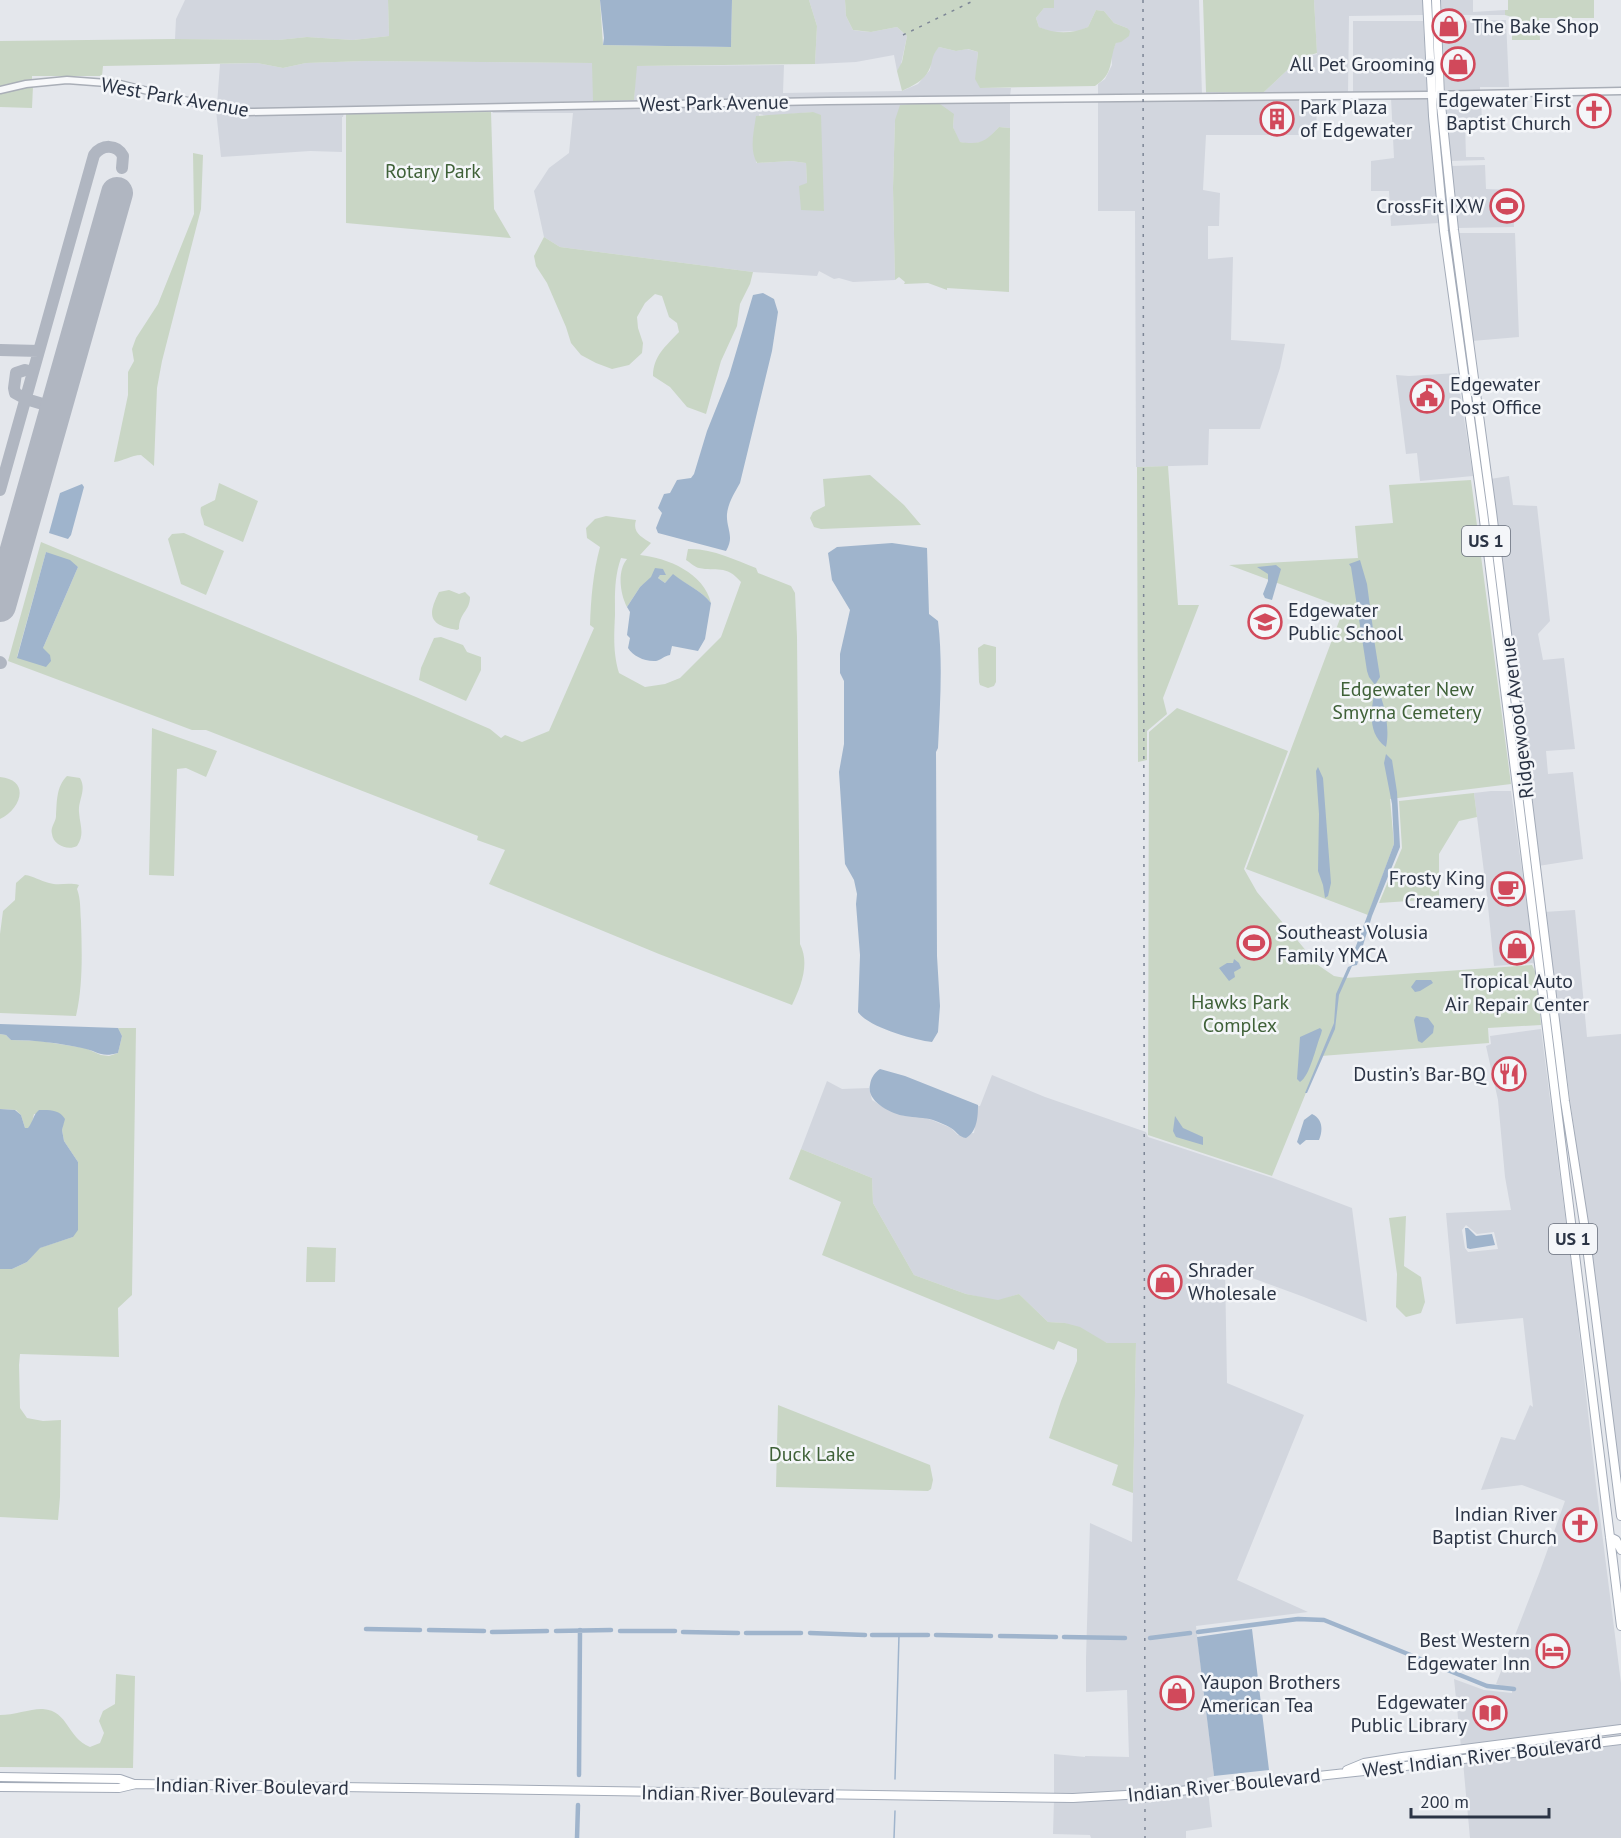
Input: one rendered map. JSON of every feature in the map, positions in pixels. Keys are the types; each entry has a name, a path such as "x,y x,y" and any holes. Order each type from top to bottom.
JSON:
{"main road":[{"name":"Ridgewood Avenue","path":"1427,0 1431,95 1450,278 1494,603 1621,1626"},
{"name":"Ridgewood Avenue","path":"1436,0 1440,95 1465,324 1492,512 1565,1101 1586,1233 1621,1515"},
{"path":"1438,172 1443,177 1448,224 1454,230"},
{"path":"1450,278 1457,288 1461,319 1465,324"},
{"path":"1494,603 1499,609 1505,656 1510,661"},
{"path":"1502,673 1508,680 1515,729 1520,738"},
{"path":"1516,789 1522,798 1527,838 1533,846"},
{"path":"1524,852 1529,854 1531,859 1535,893 1540,904"},
{"path":"1552,1071 1557,1078 1560,1095 1565,1101"},
{"path":"1556,1103 1562,1107 1567,1134 1571,1138"},
{"path":"1595,1415 1603,1429 1611,1434"},
{"path":"1610,1537 1616,1540 1621,1550"},
{"name":"West Indian River Boulevard","path":"1340,1773 1364,1763 1383,1760 1621,1729"},
{"name":"West Indian River Boulevard","path":"1340,1773 1621,1740"},
{"name":"Indian River Boulevard","path":"0,1787 119,1788 136,1784 1073,1798 1161,1793 1340,1773"},
{"name":"Indian River Boulevard","path":"0,1777 120,1779 136,1784"}],"street":[{"name":"West Park Avenue","path":"0,90 26,84 67,80 120,84 212,107 248,111 1621,91"}],"shaded area":[{"path":"185,0 388,0 389,36 353,40 307,37 278,40 175,39 176,19"},
{"path":"809,0 845,0 846,16 853,30 871,32 897,27 907,36 900,69 897,71 894,55 856,62 815,64 817,26"},
{"path":"1054,0 1199,0 1202,95 1098,96 1098,84 1105,79 1112,65 1111,54 1127,28 1114,23 1104,11 1096,10 1088,27 1079,31 1050,32 1039,27 1036,18 1044,8 1054,8"},
{"path":"1314,0 1423,0 1423,15 1349,16 1348,94 1206,95 1206,92 1263,93 1300,58 1317,54"},
{"path":"1441,0 1473,0 1473,12 1505,10 1505,15 1442,15"},
{"path":"1506,20 1509,87 1480,87 1480,92 1445,93 1442,21"},
{"path":"1353,21 1423,21 1427,93 1353,94"},
{"path":"939,47 956,51 967,49 978,52 980,88 1011,88 1010,96 248,109 217,105 220,64 257,63 283,68 306,63 365,61 592,63 634,100 636,66 784,65 783,93 902,91 918,84 930,70 932,55"},
{"path":"1481,97 1482,122 1465,122 1466,157 1484,157 1485,160 1450,161 1446,98"},
{"path":"1391,98 1427,98 1439,223 1391,226 1389,191 1371,191 1371,161 1394,158"},
{"path":"1316,99 1317,135 1206,135 1203,190 1220,193 1219,226 1208,226 1208,259 1233,257 1231,340 1285,344 1280,368 1260,429 1209,429 1208,465 1136,467 1135,211 1098,211 1098,101"},
{"path":"1010,101 1010,128 999,127 986,141 971,144 959,142 953,127 954,114 895,120 893,188 895,280 853,282 834,279 819,271 817,276 753,272 560,247 544,237 534,191 549,168 569,153 573,113 493,113 491,110","holes":["813,112 824,211 807,183 806,163 791,161 756,163 759,114 768,116"]},
{"path":"216,110 344,113 342,152 310,151 221,157"},
{"path":"1485,165 1486,189 1512,190 1514,227 1457,228 1451,166"},
{"path":"1458,233 1515,233 1519,337 1472,341"},
{"path":"1457,373 1473,476 1420,481 1417,453 1406,454 1396,375"},
{"path":"1509,476 1513,505 1537,506 1550,621 1538,634 1543,660 1564,658 1575,749 1546,751 1548,774 1573,772 1583,859 1538,866 1490,479"},
{"path":"1511,791 1535,964 1494,966 1474,793"},
{"path":"1575,910 1587,1037 1621,1034 1621,1490 1598,1301 1544,912"},
{"path":"1541,1029 1621,1683 1621,1727 1461,1747 1454,1679 1484,1690 1512,1693 1512,1689 1496,1684 1565,1501 1522,1485 1481,1490 1501,1437 1515,1440 1530,1405 1533,1407 1523,1318 1456,1324 1446,1213 1511,1210 1505,1177 1498,1100 1486,1046 1491,1044 1490,1036","holes":["1466,1225 1477,1234 1494,1232 1498,1249 1468,1252 1465,1248 1462,1230"]},
{"path":"992,1075 1045,1097 1146,1132 1148,1137 1273,1178 1352,1208 1367,1322 1225,1268 1227,1383 1304,1415 1237,1580 1308,1612 1196,1626 1214,1776 1207,1778 1208,1785 1161,1791 1054,1795 1054,1754 1129,1757 1127,1690 1086,1692 1086,1658 1090,1523 1132,1542 1136,1343 1107,1343 1065,1323 1048,1322 1019,1294 998,1301 966,1294 914,1275 873,1203 872,1178 801,1149 827,1081 842,1089 869,1088 872,1100 890,1111 932,1120 951,1128 958,1135 974,1133 978,1106 980,1106"},
{"path":"1621,1732 1621,1737 1462,1757 1462,1752"},
{"path":"1621,1742 1621,1838 1470,1838 1463,1762"},
{"path":"1208,1790 1212,1827 1186,1831 1186,1838 1091,1838 1090,1835 1053,1834 1054,1800"}],"green space":[{"path":"388,0 600,0 603,45 731,47 732,0 809,0 817,26 815,64 637,66 634,100 593,101 592,63 365,61 306,63 283,68 257,63 103,66 102,76 32,76 32,81 0,87 0,41 278,40 307,37 353,40 389,36"},
{"path":"845,0 1054,0 1054,8 1044,8 1036,18 1039,27 1057,32 1082,29 1088,27 1096,10 1104,11 1114,23 1130,31 1129,36 1116,43 1108,72 1095,86 980,88 975,79 978,52 968,49 956,51 939,47 924,77 902,91 897,71 902,62 907,36 897,27 871,32 853,30 846,16"},
{"path":"1203,0 1314,0 1317,53 1300,58 1263,93 1206,92"},
{"path":"1508,0 1594,0 1594,18 1539,18 1540,40 1512,40 1512,17 1505,15 1505,10 1508,10"},
{"path":"33,86 32,108 0,107 0,93"},
{"path":"940,104 954,114 953,127 960,142 977,143 986,139 999,127 1010,128 1009,292 947,288 947,290 928,283 904,284 905,282 899,277 895,280 893,188 895,120 900,105"},
{"name":"Rotary Park","path":"491,112 494,209 511,238 346,223 346,114"},
{"path":"813,112 821,115 824,211 801,210 799,186 807,183 806,163 791,161 757,163 753,152 756,116"},
{"path":"193,153 203,155 201,209 157,388 154,466 141,455 114,462 128,395 128,372 134,361 132,349 136,338 158,304 194,214"},
{"path":"544,237 560,247 753,272 740,304 737,326 721,361 706,414 687,407 670,387 653,376 658,357 679,332 677,323 669,317 662,296 655,294 645,303 637,317 643,343 642,353 629,365 612,369 581,355 571,343 547,283 536,266 534,256"},
{"path":"1168,466 1178,605 1199,605 1163,698 1167,714 1147,731 1147,760 1138,762 1137,467"},
{"path":"870,475 904,505 921,525 821,529 814,527 810,518 813,512 825,506 823,479"},
{"name":"Edgewater New Smyrna Cemetery","path":"1471,480 1511,784 1390,799 1394,844 1368,915 1246,869 1344,608 1229,565 1358,558 1355,526 1393,523 1389,485"},
{"path":"219,483 258,501 243,542 204,525 201,507 215,500"},
{"path":"606,516 636,520 635,528 641,537 651,543 640,555 673,564 693,575 707,592 711,603 698,591 673,575 665,583 658,578 663,569 640,587 627,607 623,596 621,576 627,559 621,558 615,586 616,658 619,673 645,687 665,684 680,678 721,637 741,582 736,576 726,571 695,567 686,560 688,549 715,552 732,558 756,568 758,573 791,586 795,593 800,944 804,967 801,983 792,1005 659,954 489,884 505,850 477,840 478,836 206,730 192,730 8,661 41,542 416,697 490,729 501,738 505,735 522,742 549,731 594,628 590,625 591,605 600,547 587,538 586,528 595,519","holes":["46,552 78,567 43,648 17,657"]},
{"path":"184,533 224,551 206,595 181,584 168,539 172,534"},
{"path":"449,590 459,594 465,592 470,597 470,602 457,630 436,622 432,613 439,592"},
{"path":"441,637 463,645 467,652 481,657 481,670 466,701 419,680 421,668 434,638"},
{"path":"984,644 996,647 996,682 994,686 988,688 980,685 979,682 978,648"},
{"name":"Hawks Park Complex","path":"1177,708 1288,751 1244,869 1257,892 1318,965 1334,976 1345,978 1532,965 1536,973 1541,1025 1488,1028 1489,1043 1321,1056 1272,1176 1148,1135 1149,732"},
{"path":"152,728 217,751 206,777 186,768 177,769 174,876 149,875"},
{"path":"67,776 80,778 83,787 79,808 81,838 77,846 69,848 55,841 52,831 59,790"},
{"path":"0,777 16,783 20,795 13,809 0,819"},
{"path":"1474,793 1477,817 1459,821 1439,854 1439,899 1379,903 1402,848 1399,801"},
{"path":"25,875 53,884 79,885 77,889 82,969 76,1016 0,1013 0,934 3,911 15,900 16,883"},
{"path":"118,1028 136,1028 132,1295 118,1308 119,1357 20,1354 20,1408 27,1418 43,1421 61,1420 58,1520 0,1517 0,1269 12,1269 27,1262 39,1248 73,1237 78,1162 64,1141 62,1130 64,1119 34,1114 28,1129 25,1128 21,1115 16,1110 0,1109 0,1034 6,1035 11,1040 40,1041 85,1048 109,1056 118,1053 122,1036"},
{"path":"801,1149 872,1178 873,1203 914,1275 966,1294 998,1300 1019,1294 1048,1322 1080,1327 1107,1343 1136,1343 1133,1493 1112,1485 1118,1465 1049,1438 1077,1361 1077,1349 1058,1341 1054,1350 822,1255 841,1202 789,1179"},
{"path":"1406,1216 1404,1266 1421,1277 1425,1302 1421,1313 1406,1317 1396,1307 1397,1274 1389,1218"},
{"path":"307,1247 336,1248 335,1282 306,1282"},
{"name":"Duck Lake","path":"778,1405 930,1465 933,1480 931,1489 928,1491 776,1487"},
{"path":"116,1674 135,1676 133,1768 0,1767 0,1715 39,1709 52,1711 63,1720 82,1743 90,1747 100,1743 104,1733 99,1721 103,1711 115,1704"}],"water":[{"path":"600,0 732,0 731,47 603,45"},
{"path":"763,293 774,299 778,312 772,351 740,483 728,510 729,546 726,551 658,533 656,528 662,513 658,508 664,494 670,493 677,480 691,478 694,474 707,431 729,376 753,295"},
{"path":"82,484 84,487 71,535 68,539 49,533 60,493"},
{"path":"892,543 927,548 929,614 938,621 940,637 940,700 936,752 937,956 940,1006 938,1032 932,1042 903,1036 881,1028 863,1018 858,1012 860,955 857,894 854,880 845,864 839,772 844,744 844,681 840,673 840,654 850,610 832,580 828,553 837,547"},
{"path":"46,552 70,560 78,567 43,648 50,655 51,661 46,667 17,658"},
{"path":"1360,560 1367,584 1373,629 1369,633 1374,639 1380,677 1375,685 1367,671 1349,564"},
{"path":"1276,565 1281,569 1272,600 1265,598 1263,594 1268,574 1257,567"},
{"path":"655,568 663,569 666,575 660,575 658,578 665,583 673,574 711,603 705,639 698,651 672,646 670,655 648,661 633,654 628,648 630,612 627,607 640,587 651,577"},
{"path":"1378,689 1386,718 1386,747 1376,735 1372,721 1375,690"},
{"path":"1386,754 1392,760 1397,792 1400,847 1372,916 1357,965 1352,966 1339,995 1335,1029 1307,1093 1305,1093 1334,1023 1336,994 1348,967 1355,964 1353,954 1394,844 1392,804 1384,763"},
{"path":"1318,767 1323,778 1331,883 1328,896 1325,898 1318,871 1319,814 1316,771"},
{"path":"1234,959 1241,968 1234,972 1235,977 1229,981 1219,968 1227,963 1233,963"},
{"path":"1416,980 1431,980 1433,983 1415,992 1411,987"},
{"path":"1416,1016 1428,1018 1434,1026 1433,1033 1422,1043 1418,1041 1414,1020"},
{"path":"0,1024 118,1028 122,1036 118,1053 103,1054 65,1045 11,1040 6,1035 0,1034"},
{"path":"1320,1028 1322,1030 1307,1074 1300,1082 1297,1079 1300,1037"},
{"path":"880,1069 905,1076 978,1105 973,1132 966,1138 938,1122 926,1118 899,1115 881,1106 870,1091 872,1078"},
{"path":"0,1109 15,1110 21,1115 25,1128 28,1128 39,1110 60,1113 65,1119 62,1130 64,1141 78,1162 78,1230 73,1237 40,1248 27,1262 12,1269 0,1269"},
{"path":"1312,1114 1316,1116 1321,1125 1319,1140 1306,1140 1300,1145 1297,1142 1304,1120"},
{"path":"1175,1116 1183,1128 1203,1137 1203,1145 1176,1137 1173,1131"},
{"path":"1465,1228 1476,1236 1492,1234 1495,1245 1467,1248"},
{"path":"1252,1629 1269,1770 1214,1776 1197,1637"}],"waterway":[{"path":"1198,1632 1298,1619 1324,1620 1487,1686 1514,1689"},
{"path":"366,1629 420,1630"},
{"path":"429,1630 484,1631"},
{"path":"579,1775 580,1630"},
{"path":"556,1631 611,1630"},
{"path":"492,1632 547,1631"},
{"path":"620,1631 675,1631"},
{"path":"683,1632 738,1633"},
{"path":"746,1633 801,1633"},
{"path":"810,1633 865,1635"},
{"path":"1150,1638 1190,1633"},
{"path":"872,1635 928,1635"},
{"path":"895,1779 899,1635"},
{"path":"936,1635 991,1636"},
{"path":"1000,1636 1056,1637"},
{"path":"1064,1637 1125,1638"},
{"path":"577,1838 578,1805"},
{"path":"894,1838 895,1811"}],"taxiway":[{"path":"0,490 94,155 105,147 117,149 123,156 122,168"},
{"path":"0,350 39,351"},
{"path":"33,372 25,370 16,373 15,393 26,399 56,408"}],"runway":[{"path":"0,606 117,193"}],"railway":[{"path":"903,35 975,0"},
{"path":"1143,0 1145,1838"}],"place":[{"name":"The Bake Shop","path":"1449,26"},
{"name":"All Pet Grooming","path":"1458,64"},
{"name":"Edgewater First Baptist Church","path":"1594,111"},
{"name":"Park Plaza of Edgewater","path":"1277,119"},
{"name":"CrossFit IXW","path":"1507,206"},
{"name":"Edgewater Post Office","path":"1427,396"},
{"name":"Edgewater Public School","path":"1265,622"},
{"name":"Frosty King Creamery","path":"1508,889"},
{"name":"Southeast Volusia Family YMCA","path":"1254,943"},
{"name":"Tropical Auto Air Repair Center","path":"1517,948"},
{"name":"Dustin’s Bar-BQ","path":"1509,1074"},
{"name":"Shrader Wholesale","path":"1165,1282"},
{"name":"Indian River Baptist Church","path":"1580,1525"},
{"name":"Best Western Edgewater Inn","path":"1553,1651"},
{"name":"Yaupon Brothers American Tea","path":"1177,1693"},
{"name":"Edgewater Public Library","path":"1490,1713"}]}
